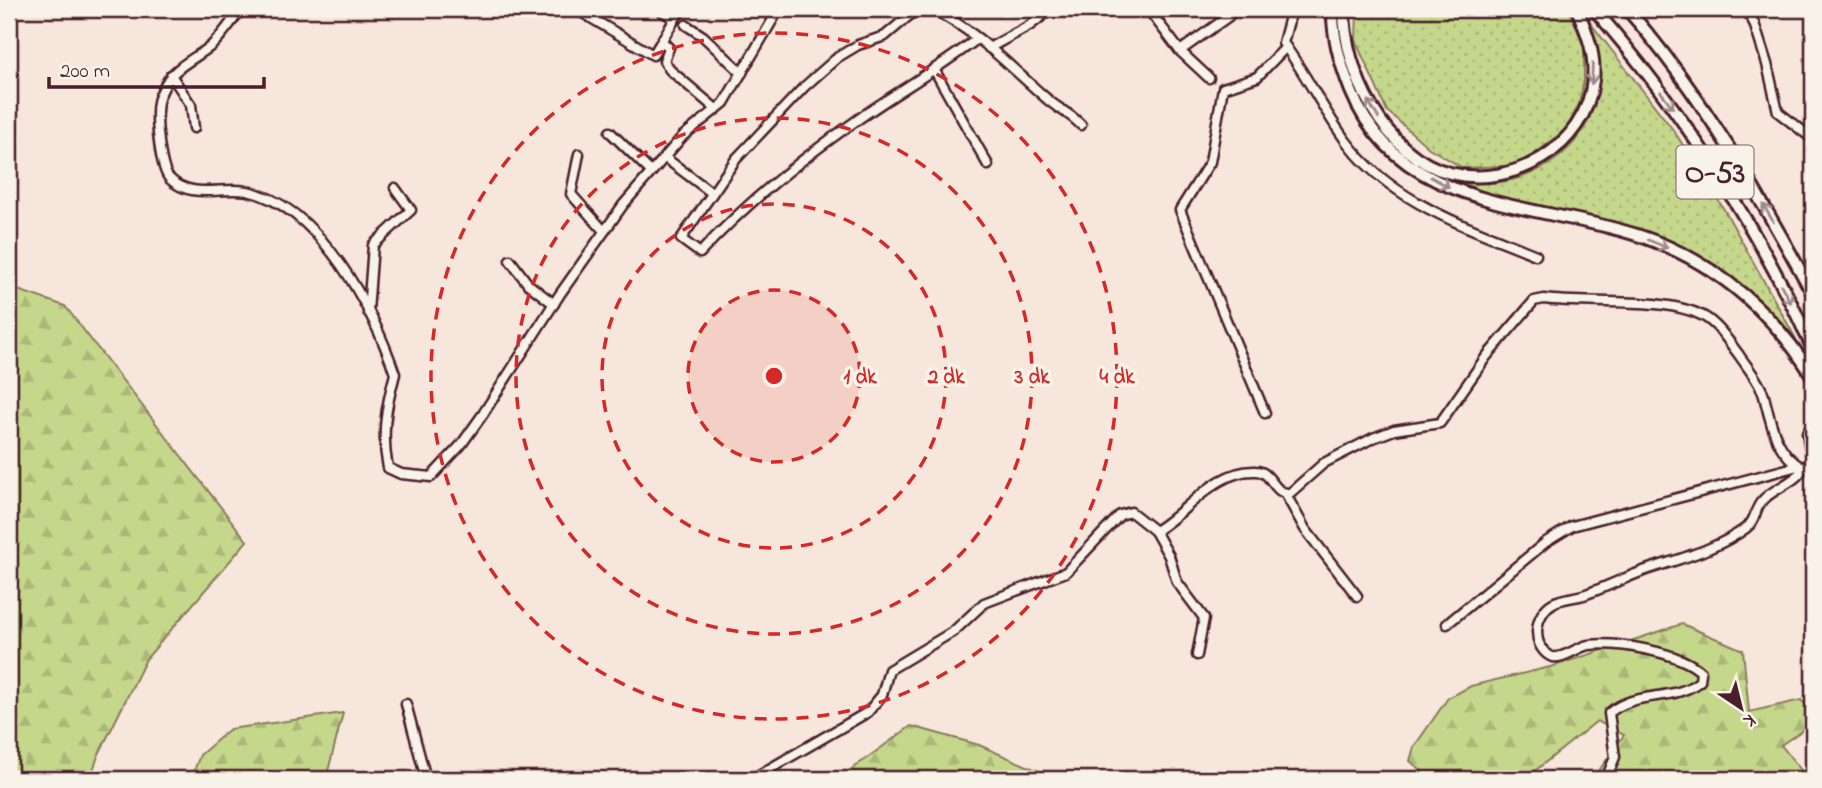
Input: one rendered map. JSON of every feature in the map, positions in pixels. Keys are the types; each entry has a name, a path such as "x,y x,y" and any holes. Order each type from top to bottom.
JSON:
{"highway":[{"path":"1333,9 1336,44 1355,101 1369,124 1413,166 1447,187 1483,200 1621,230 1686,256 1716,274 1756,306 1795,347 1813,377"},
{"path":"1344,9 1346,42 1353,68 1377,117 1396,138 1418,156 1449,173 1475,176 1499,175 1543,159 1562,143 1578,124 1588,105 1593,80 1593,54 1577,9"},
{"name":"O-53","path":"1594,9 1673,108 1721,182 1776,276 1813,349"},
{"name":"O-53","path":"1629,9 1693,94 1749,181 1813,294"}],"street":[{"path":"241,9 212,44 171,75 157,104 163,170 171,180 192,190 246,191 292,211 312,227 333,252 368,315 395,374 385,410 383,443 388,468 401,474 431,477 461,445 604,231 650,171 682,136 716,109 733,90 779,9"},
{"path":"576,9 653,55 681,9"},
{"path":"658,9 674,18"},
{"path":"917,9 886,36 858,45 838,57 804,87 736,159 681,239 699,253 800,163 862,116 935,71 977,39"},
{"path":"931,9 952,18 1050,102 1067,110 1081,125"},
{"path":"989,48 1030,26 1051,9"},
{"path":"1148,9 1180,51 1209,78"},
{"path":"1292,9 1283,43 1302,67 1345,140 1388,185 1424,209 1536,255"},
{"path":"1746,9 1754,23 1767,64 1778,112 1810,129 1813,139"},
{"path":"1180,51 1229,16"},
{"path":"686,25 703,36 742,73"},
{"path":"662,41 669,48 664,61 670,70 716,109"},
{"path":"1265,413 1180,210 1210,162 1223,88 1257,77 1286,47"},
{"path":"935,71 988,165"},
{"path":"171,75 191,105 194,128"},
{"path":"610,132 650,171"},
{"path":"579,154 571,194 604,231"},
{"path":"664,157 712,193"},
{"path":"368,315 373,245 411,210 396,188"},
{"path":"510,260 528,284 554,304"},
{"path":"1285,493 1296,489 1324,463 1373,438 1394,430 1430,426 1446,419 1467,382 1514,327 1527,306 1544,299 1674,307 1701,315 1712,323 1748,369 1763,392 1769,419 1781,447 1791,462 1801,467"},
{"path":"1447,624 1546,542 1572,526 1812,462 1807,433 1813,424"},
{"path":"1606,779 1615,757 1609,713 1623,702 1689,690 1700,681 1701,672 1692,663 1669,654 1601,645 1587,645 1559,658 1551,657 1542,648 1536,629 1540,614 1555,602 1586,595 1646,570 1691,556 1745,529 1755,520 1763,500 1800,475 1801,467"},
{"path":"1155,531 1217,483 1242,474 1262,472 1285,493 1305,529 1357,596"},
{"path":"752,779 868,712 882,695 889,670 954,631 984,603 1066,572 1120,515 1131,512 1155,531 1170,556 1177,582 1205,618 1197,655"},
{"path":"406,704 426,779"}],"green space":[{"path":"1357,9 1569,9 1584,47 1584,80 1579,104 1567,128 1521,165 1463,168 1429,148 1387,111 1356,42"},
{"path":"1589,21 1674,131 1725,211 1796,339 1757,300 1693,253 1608,222 1492,195 1436,173 1473,182 1497,183 1534,172 1567,150 1580,135 1589,118 1597,90 1595,50"},
{"path":"9,287 65,306 247,541 146,659 98,756 90,779 9,779"},
{"path":"1682,624 1743,650 1749,712 1801,700 1813,711 1810,725 1781,745 1808,779 1593,779 1624,735 1597,721 1531,774 1484,775 1481,779 1431,779 1410,761 1414,747 1448,698 1471,686 1554,666"},
{"path":"343,713 326,779 191,779 200,755 230,729"},
{"path":"911,726 979,745 1057,779 848,779 849,771"}]}
